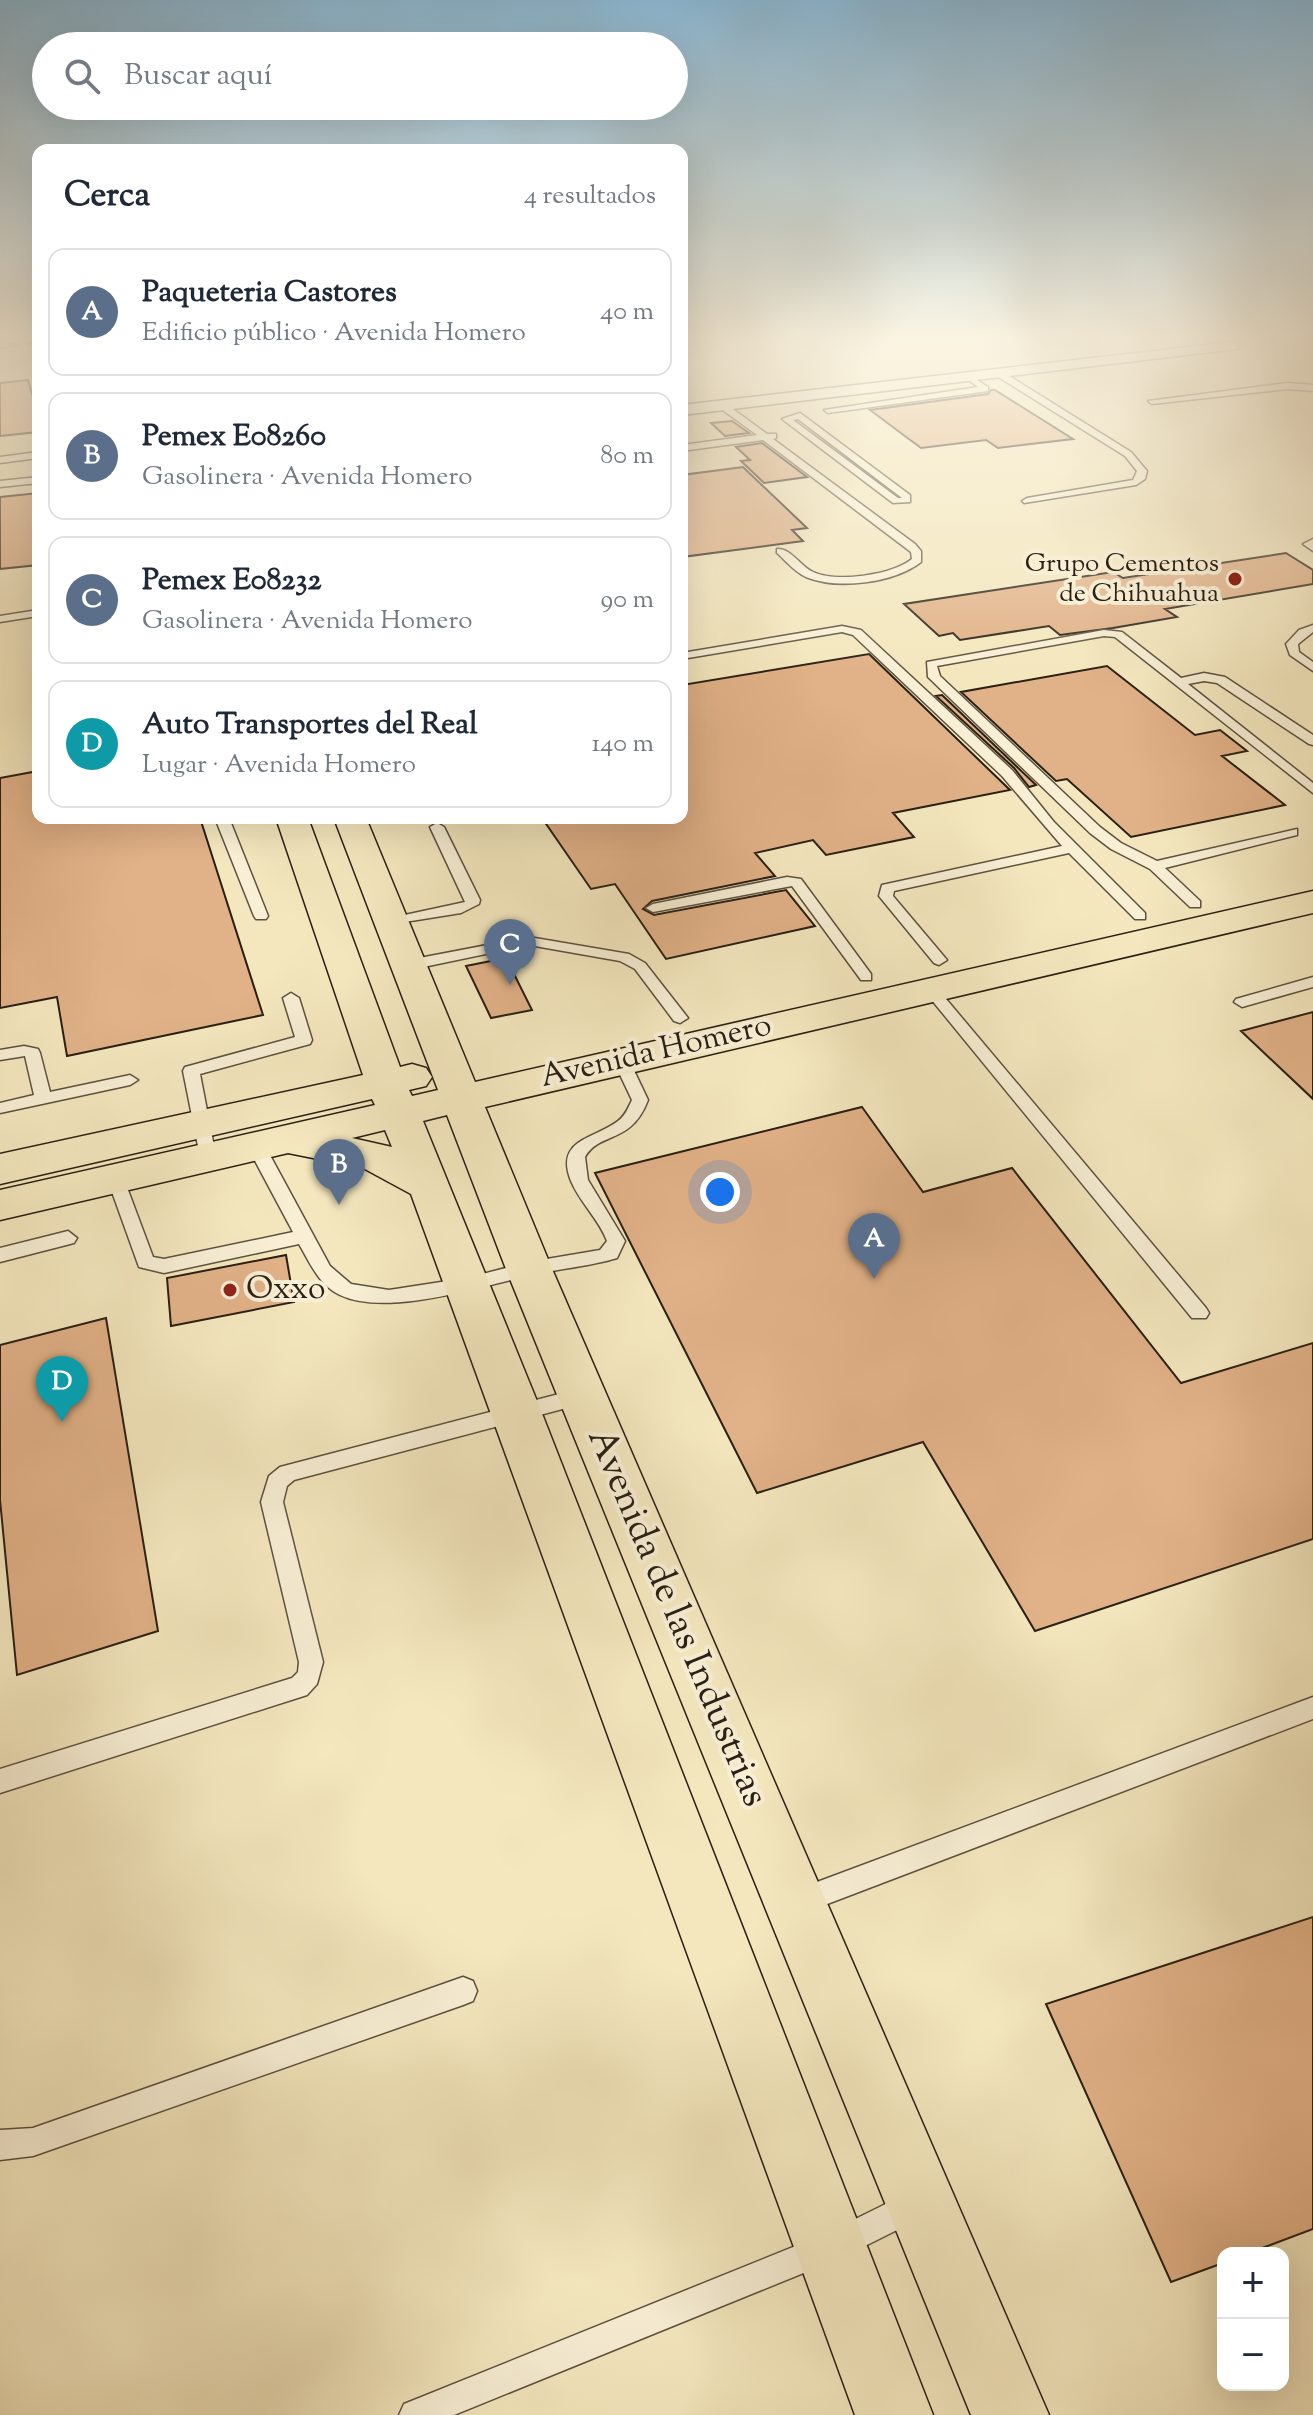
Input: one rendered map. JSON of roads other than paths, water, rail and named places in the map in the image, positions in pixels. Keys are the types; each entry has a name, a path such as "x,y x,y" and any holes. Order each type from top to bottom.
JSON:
{"main road":[{"name":"Avenida de las Industrias","path":"294,824 391,1098 429,1185 516,1411 894,2415"},
{"name":"Avenida de las Industrias","path":"352,824 529,1269 1010,2415"},
{"name":"Avenida Homero","path":"456,1083 621,1060 1140,916 1195,904 1310,900"},
{"name":"Avenida Homero","path":"0,1169 203,1141 456,1083 680,1018 866,977 935,975 1310,900"},
{"name":"Avenida Homero","path":"0,1205 116,1178 203,1141 266,1143 391,1098"},
{"path":"266,1143 325,1144 374,1156 429,1185"}],"lane":[{"path":"781,551 807,573 836,578 888,573 912,565 917,560 916,551 911,546 782,449"},
{"path":"826,449 896,501 907,500 844,449"},
{"path":"1027,501 1136,482 1142,477 1142,471 1119,449"},
{"path":"0,460 32,456"},
{"path":"0,470 32,467"},
{"path":"0,484 32,481"},
{"path":"1313,542 1308,544 1313,548"},
{"path":"0,619 32,614"},
{"path":"1313,628 1303,632 1292,644 1294,653 1313,668"},
{"path":"688,655 842,629 857,632 1007,773 1049,825 1140,916"},
{"path":"1195,904 1155,866 1116,846 1095,830 934,677 929,668 933,663 1111,633 1122,635 1313,789"},
{"path":"1180,682 1204,677 1221,680 1313,741"},
{"path":"224,824 261,916"},
{"path":"400,943 472,904 473,900 437,827"},
{"path":"1155,866 1292,832"},
{"path":"1072,848 887,888 886,896 935,975 1199,1313"},
{"path":"653,908 787,881 796,882 866,977"},
{"path":"400,943 529,941 611,955 640,966 680,1018"},
{"path":"1242,1002 1313,982"},
{"path":"203,1141 191,1071 302,1042 304,1037 291,998"},
{"path":"0,1055 24,1051 32,1053 43,1099"},
{"path":"266,1143 323,1271 346,1290 389,1297 467,1285 529,1269 601,1256 615,1248 615,1235 577,1174 576,1156 583,1146 627,1126 634,1119 640,1100 621,1060"},
{"path":"0,1108 130,1080"},
{"path":"116,1178 149,1265 164,1266 305,1236"},
{"path":"0,1255 68,1238"},
{"path":"0,1781 299,1687 311,1674 311,1662 272,1502 277,1482 287,1473 582,1396"},
{"path":"795,1904 1313,1708"},
{"path":"0,2145 33,2142 463,1991"},
{"path":"415,2415 832,2246 920,2202"}],"place":[{"name":"Grupo Cementos de Chihuahua","path":"1235,579"},
{"name":"Pemex E08232","path":"510,985"},
{"name":"Pemex E08260","path":"339,1205"},
{"name":"Paqueteria Castores","path":"874,1279"},
{"name":"Oxxo","path":"230,1290"},
{"name":"Auto Transportes del Real","path":"62,1422"}]}
